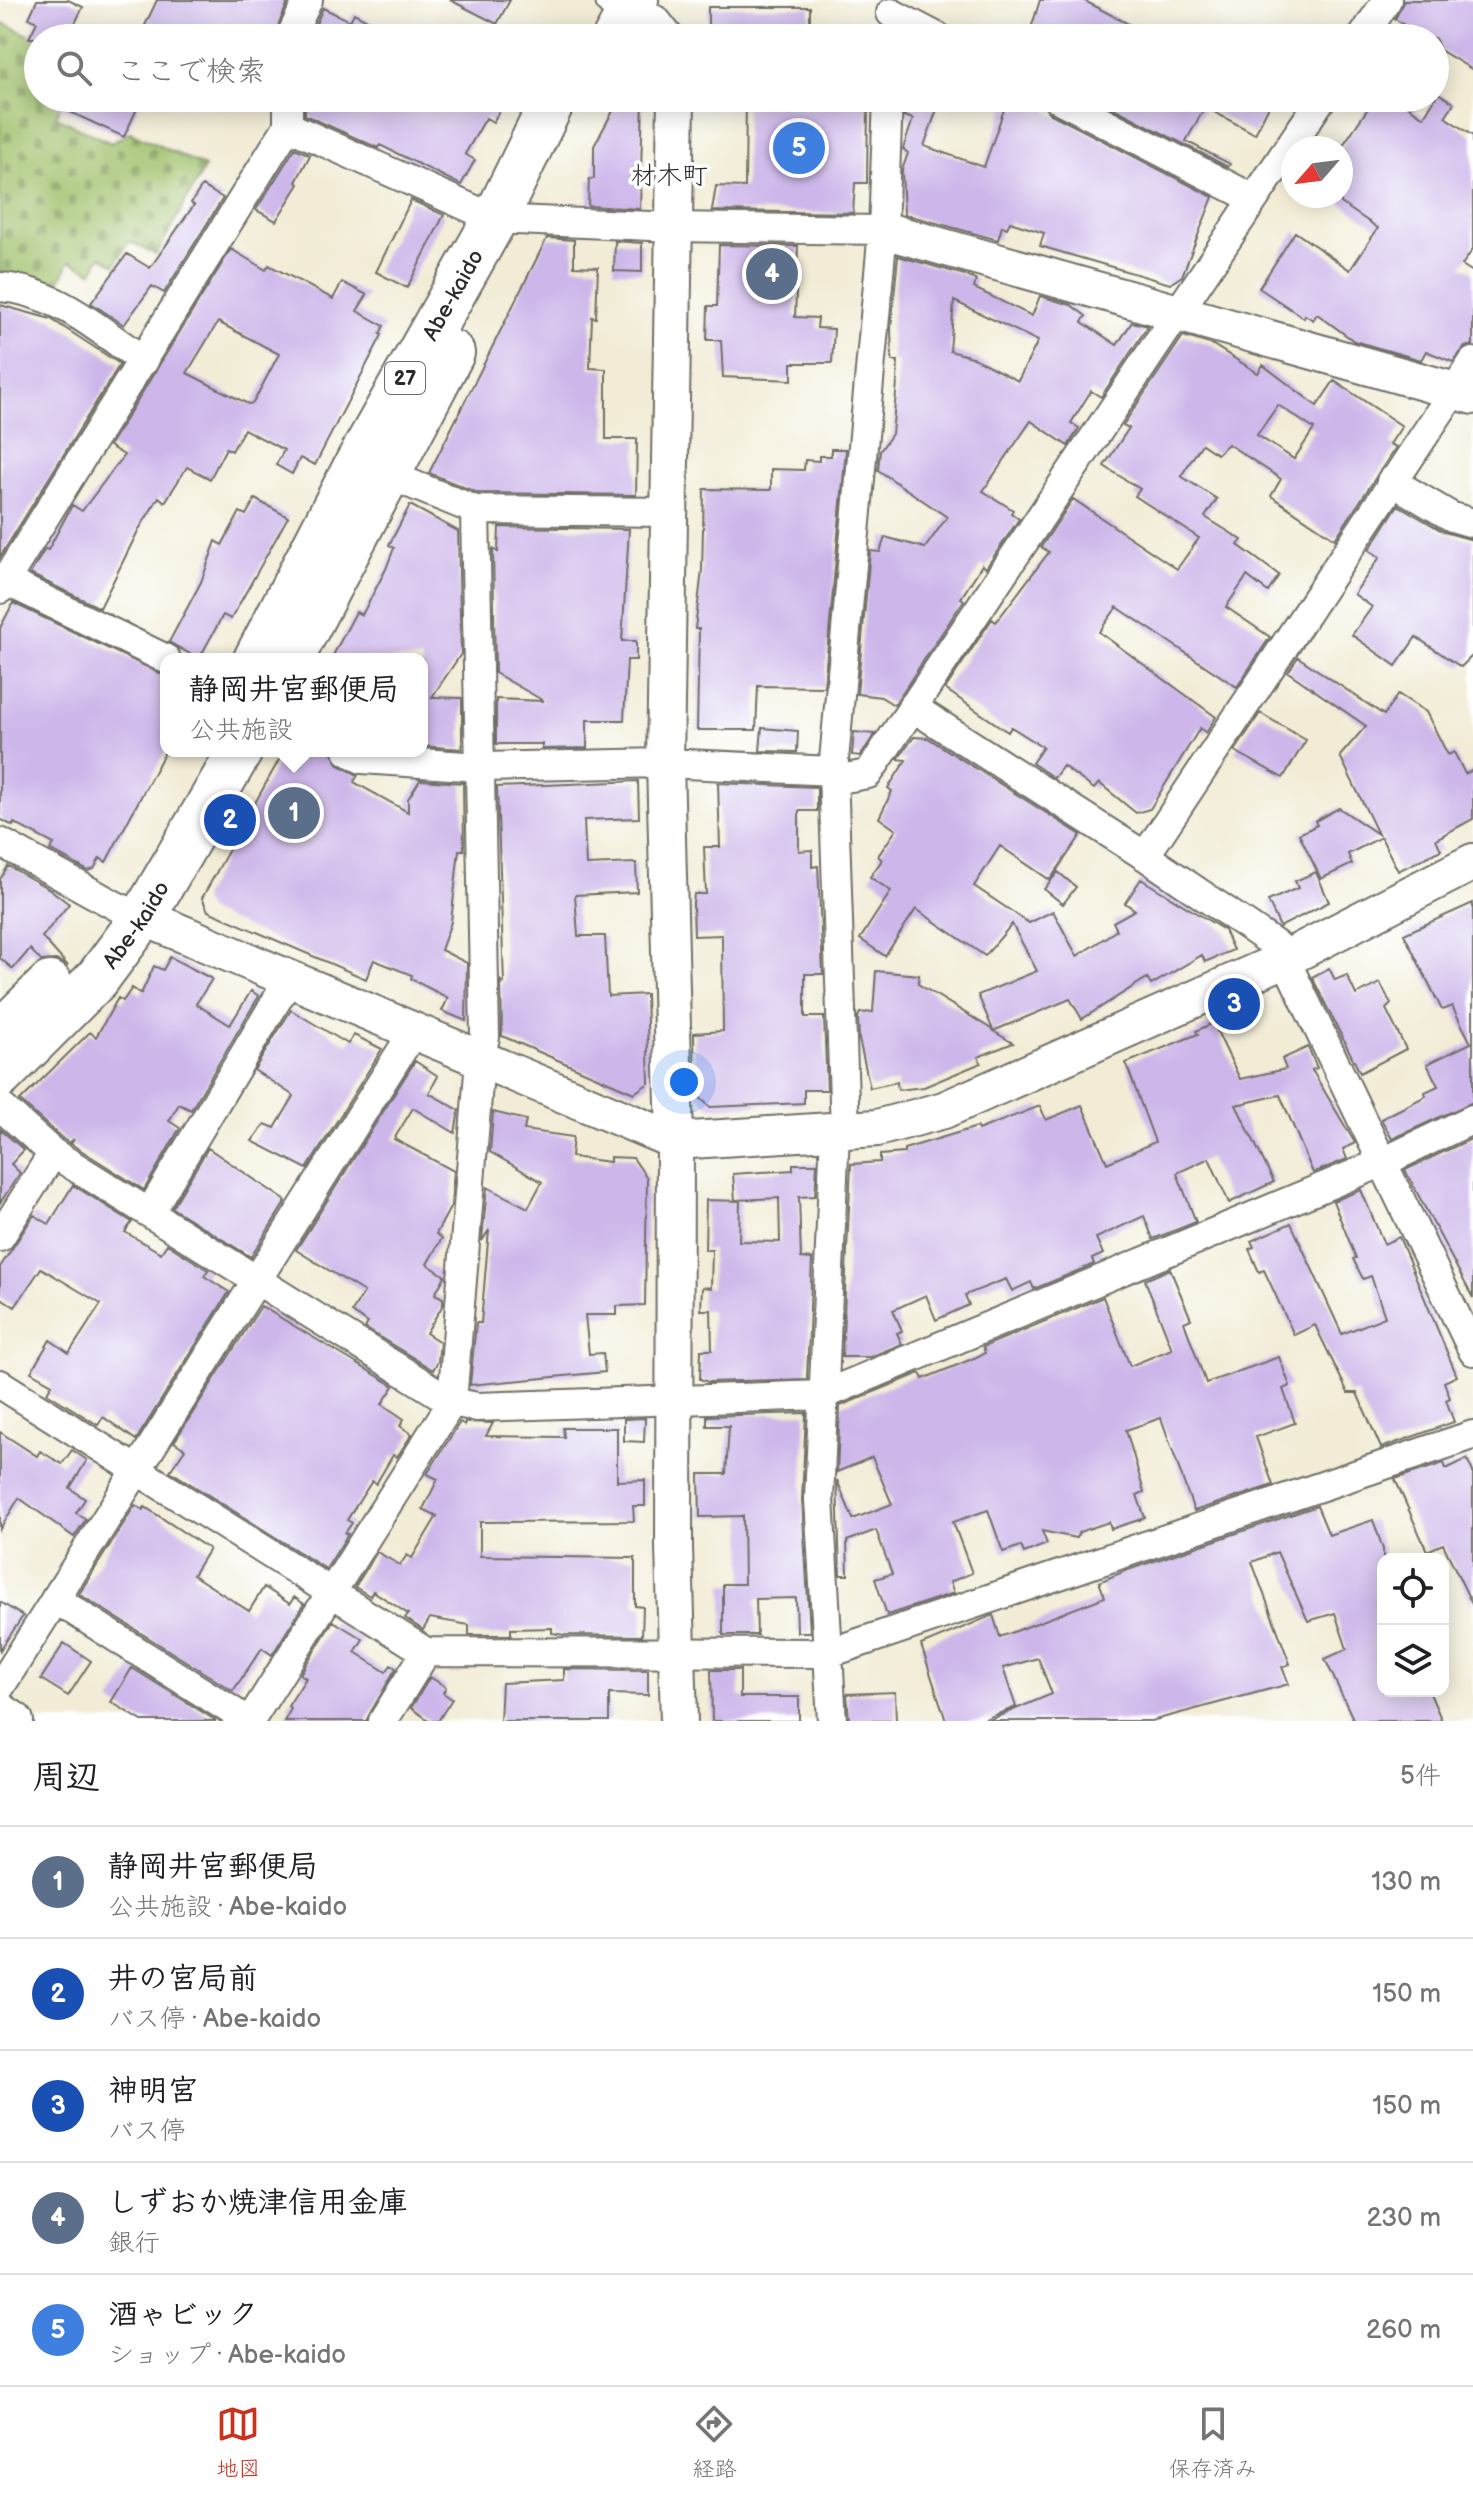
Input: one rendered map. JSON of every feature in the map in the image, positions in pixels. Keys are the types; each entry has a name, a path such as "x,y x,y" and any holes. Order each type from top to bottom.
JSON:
{"main road":[{"path":"601,24 620,9"},
{"name":"Abe-kaido","path":"294,653 389,475 508,219 549,112"},
{"name":"Abe-kaido","path":"259,653 358,462 574,112"},
{"name":"Abe-kaido","path":"0,1076 97,979 205,757"},
{"name":"Abe-kaido","path":"0,1033 77,955 130,912 236,757"}],"street":[{"path":"297,24 308,0"},
{"path":"1371,24 1387,0"},
{"path":"620,9 654,24"},
{"path":"160,656 2,583 144,361 288,112 508,219 673,227 883,230 1180,312 1467,383 1391,481 1145,856"},
{"path":"676,112 665,763 675,1141 674,1547 679,1721"},
{"path":"832,1721 819,1499 840,1131 834,776 883,230 887,112"},
{"path":"1084,112 1254,199"},
{"path":"358,757 480,767 665,763 834,776 868,774 1313,112"},
{"path":"0,287 27,289 54,299 144,361"},
{"path":"389,475 475,510 670,512"},
{"path":"1391,481 1452,517 1473,523"},
{"path":"55,1599 249,1721 452,1402 480,1060 485,1037 475,510"},
{"path":"912,707 1145,856 1288,958 1381,1163 1473,1351"},
{"path":"0,842 130,912 675,1141 877,1128 944,1110 1288,958 1473,862"},
{"path":"150,1212 290,978"},
{"path":"0,1687 414,1031"},
{"path":"0,1106 53,1153 452,1402 477,1407 823,1395 1381,1163 1473,1119"},
{"path":"0,1237 53,1153"},
{"path":"0,1384 134,1472 426,1652 829,1653 1473,1435"},
{"path":"383,1721 426,1652"},
{"path":"0,1711 15,1721"}],"green space":[{"path":"0,22 24,33 24,112 58,112 56,117 111,143 130,132 205,167 156,255 129,241 115,265 101,256 92,272 70,261 54,291 0,272"}],"building":[{"path":"37,0 68,0 83,7 75,24 36,24 29,18"},
{"path":"157,0 289,0 279,24 146,24"},
{"path":"450,0 510,0 497,24"},
{"path":"1040,0 1083,0 1128,24 1032,24"},
{"path":"1404,0 1473,0 1473,70 1449,55 1449,24 1403,24 1395,19"},
{"path":"708,7 810,7 810,24 708,24"},
{"path":"323,8 350,21 354,13 375,24 316,24"},
{"path":"70,112 136,112 124,137"},
{"path":"305,112 499,112 493,122 486,118 465,154 475,160 461,185 380,145 378,148 305,115"},
{"path":"612,112 643,112 640,209 588,206 589,179 594,179 594,146"},
{"path":"746,112 868,112 867,183 855,183 853,213 712,211 716,186 745,187"},
{"path":"904,112 936,112 924,146 984,167 1003,112 1048,112 1213,197 1182,276 1170,284 1040,246 1044,233 1010,222 1007,228 1002,226 998,240 904,214 902,170 908,153 903,149 913,119 904,116"},
{"path":"1121,112 1202,112 1186,141 1230,164 1228,167"},
{"path":"1214,112 1266,112 1255,134"},
{"path":"1365,112 1417,112 1424,117 1427,112 1448,112 1445,117 1473,136 1473,249 1462,265 1473,272 1473,345 1465,347 1453,362 1426,351 1421,360 1354,341 1317,314 1313,320 1305,315 1304,318 1259,288 1295,232 1350,270 1378,228 1348,208 1353,208 1353,136 1349,136"},
{"path":"295,148 310,155 296,182 299,184 276,221 256,210"},
{"path":"202,186 223,198 164,293 152,286 124,325 91,303 127,254 150,268 194,205 191,203"},
{"path":"411,200 444,215 407,288 376,272"},
{"path":"547,238 574,240 574,266 598,267 590,368 606,369 606,439 637,439 636,495 478,493 429,473"},
{"path":"615,241 642,243 642,272 614,271"},
{"path":"719,245 798,246 795,317 818,318 817,328 834,329 832,363 792,363 792,380 723,377 721,340 707,340 708,306 717,306"},
{"path":"231,249 266,270 269,265 333,299 342,282 367,295 357,311 384,326 315,465 300,458 292,474 276,465 284,450 244,429 232,451 226,448 210,479 187,467 165,502 159,497 138,531 100,608 30,574 45,549 48,550 72,505 82,511 124,455 109,446","holes":["218,322 279,354 253,403 248,404 187,373"]},
{"path":"898,256 965,275 976,280 974,288 1032,316 1040,296 1071,305 1086,316 1082,322 1117,345 1132,322 1148,326 1101,397 1091,391 1071,423 1079,428 1068,446 1031,421 983,491 1013,510 1011,513 1019,519 986,568 982,565 961,598 964,600 894,705 881,697 857,694 870,551 880,552 885,537 925,548 947,517 878,470 880,451 892,434 897,383 898,361 892,361 891,328","holes":["954,301 1038,341 1018,381 972,357 950,351"]},
{"path":"0,305 51,319 120,364 0,557"},
{"path":"1183,336 1213,345 1258,373 1263,365 1317,406 1334,381 1402,426 1390,444 1396,447 1335,539 1271,496 1281,479 1228,444 1217,454 1202,444 1181,476 1217,499 1205,517 1242,540 1238,545 1279,575 1268,592 1247,576 1226,607 1270,637 1237,687 1117,607 1099,632 1216,717 1206,733 1200,728 1150,809 1136,813 1099,783 1094,789 1063,766 1054,778 1032,763 1043,747 1011,727 1008,732 945,689 992,619 996,622 1049,552 1041,547 1073,499 1177,569 1199,538 1135,496 1140,489 1104,466 1129,428 1123,425","holes":["1278,405 1314,429 1294,459 1257,435"]},
{"path":"831,449 846,449 824,687 758,686 756,730 697,730 699,629 695,629 702,570 704,489 771,490 771,469 804,470 805,460 819,461 819,456 831,456"},
{"path":"255,499 288,517 231,619 223,615 202,653 188,653 169,642 201,582 216,541 222,545 240,512 246,515"},
{"path":"410,505 458,531 461,654 432,697 462,698 462,749 428,746 428,653 334,653 356,612 362,615 386,569 394,548 389,545"},
{"path":"1398,505 1444,532 1473,540 1473,655 1461,667 1416,637 1396,666 1352,635 1372,607 1354,594 1380,557 1369,550"},
{"path":"499,527 629,529 622,641 636,641 636,660 627,660 624,720 587,720 587,748 542,749 542,744 496,744 496,699 544,701 495,673 493,549 498,552"},
{"path":"13,603 160,673 162,757 106,862 100,858 94,869 88,871 50,850 54,844 0,819 0,628"},
{"path":"1298,657 1384,715 1398,694 1426,712 1448,755 1454,752 1465,774 1473,770 1473,819 1436,839 1441,850 1398,871 1381,837 1348,854 1352,864 1321,879 1299,834 1317,825 1315,821 1339,808 1378,834 1340,756 1366,726 1288,672"},
{"path":"1260,713 1306,740 1283,778 1235,751"},
{"path":"762,728 798,731 797,752 760,751"},
{"path":"854,732 875,734 860,756 852,755"},
{"path":"914,737 928,738 1081,835 1050,880 1000,846 974,886 1029,923 1053,911 1077,956 1117,930 1113,922 1135,910 1125,903 1141,879 1224,930 1233,950 1205,962 1202,955 1151,985 1147,978 1082,1019 1070,999 993,1031 1013,1043 978,1057 981,1063 924,1087 898,1090 897,1082 870,1088 859,1039 858,1017 860,1013 873,1012 876,971 919,975 918,984 993,1030 978,995 1037,971 1012,924 985,956 916,909 885,956 860,939 891,891 870,877 882,860 878,856 896,830 879,818 892,791 888,788 906,760 898,759"},
{"path":"281,757 334,757 339,765 358,775 354,782 408,812 408,799 420,780 463,783 464,850 459,850 451,922 441,950 467,963 466,1021 442,1011 448,998 411,979 412,975 374,960 366,979 208,911 202,898"},
{"path":"638,781 639,818 584,820 586,865 636,863 637,892 575,895 578,936 605,936 608,996 646,994 649,1083 634,1093 502,1036 501,981 504,983 497,787"},
{"path":"718,783 817,787 817,811 799,811 799,851 812,850 812,867 818,866 823,974 805,974 805,1017 824,1017 827,1090 804,1090 804,1103 710,1107 695,1093 694,1033 723,1031 722,935 694,936 693,903 694,894 706,894 704,847 720,847"},
{"path":"8,866 69,904 42,937 68,966 56,960 41,961 30,949 13,969 0,958 0,879"},
{"path":"1058,872 1076,887 1063,904 1044,889"},
{"path":"1316,872 1329,902 1280,927 1268,901 1298,888 1295,881"},
{"path":"1473,903 1473,1102 1392,1139 1381,1119 1426,1096 1425,1092 1438,1086 1427,1064 1471,1043 1452,1006 1442,1010 1404,934"},
{"path":"170,957 212,979 196,1004 230,1025 251,991 259,996 191,1110 179,1104 169,1121 180,1128 144,1190 71,1144 74,1139 69,1143 63,1139 20,1101 90,1032 96,1037 118,998 123,1001 132,988 141,994 154,966 163,970"},
{"path":"1329,968 1335,980 1347,975 1356,995 1380,983 1391,1004 1386,1009 1406,1049 1360,1073 1312,977"},
{"path":"291,1010 348,1044 354,1035 382,1049 307,1169 252,1141 265,1124 275,1128 294,1096 254,1070"},
{"path":"1213,1023 1240,1079 1286,1069 1282,1059 1308,1047 1317,1068 1312,1070 1355,1143 1343,1149 1347,1159 1313,1173 1280,1095 1236,1105 1274,1182 1229,1203 1209,1158 1177,1173 1196,1222 1153,1239 1144,1216 1096,1238 1103,1254 1092,1259 1094,1264 1034,1289 1031,1282 1012,1291 1006,1279 965,1295 969,1305 936,1320 926,1295 893,1310 902,1331 897,1333 902,1344 870,1357 842,1357 851,1164 880,1162 880,1155 904,1153 904,1149 977,1127 978,1130 1040,1106 1046,1120 1082,1105 1107,1163 1155,1142 1126,1063 1198,1034 1196,1031"},
{"path":"415,1061 438,1076 429,1093 459,1110 455,1133 413,1108 394,1139 454,1171 451,1206 436,1234 442,1238 427,1264 445,1276 435,1294 443,1298 443,1305 426,1333 440,1342 438,1361 433,1370 365,1328 368,1323 352,1312 364,1292 296,1250"},
{"path":"493,1112 526,1120 524,1130 573,1137 571,1157 610,1162 610,1157 633,1158 647,1178 645,1305 617,1306 617,1315 585,1315 589,1354 603,1353 605,1372 470,1385 476,1323 481,1323 489,1230 482,1241 487,1187 528,1208 542,1182 490,1152"},
{"path":"0,1129 24,1150 11,1164 20,1173 0,1203"},
{"path":"1473,1138 1473,1298 1405,1170"},
{"path":"208,1148 286,1201 251,1257 172,1208"},
{"path":"793,1164 817,1164 815,1196 799,1197 801,1258 812,1259 807,1379 708,1382 700,1379 701,1350 712,1350 711,1310 701,1310 702,1287 711,1288 712,1250 705,1250 706,1200 740,1201 739,1241 780,1242 779,1198 735,1200 733,1174 793,1170"},
{"path":"73,1185 132,1222 125,1232 161,1253 167,1244 208,1270 204,1276 229,1292 136,1440 103,1417 98,1425 47,1393 52,1384 31,1372 50,1340 69,1353 101,1304 41,1268 15,1307 0,1297 0,1267 34,1215 49,1224"},
{"path":"1361,1190 1384,1244 1399,1237 1457,1376 1444,1382 1450,1398 1446,1400 1454,1422 1381,1448 1357,1393 1348,1393 1315,1325 1294,1335 1264,1270 1259,1272 1249,1249 1254,1247 1251,1241 1291,1223 1342,1334 1385,1317 1371,1276 1363,1279 1353,1259 1356,1258 1333,1201"},
{"path":"1170,1269 1191,1319 1184,1322 1206,1383 1279,1357 1290,1386 1283,1389 1295,1423 1256,1437 1273,1485 1194,1511 1161,1418 1126,1430 1144,1492 1137,1495 1145,1518 1111,1529 1109,1522 1079,1532 1076,1538 1042,1531 1047,1544 1024,1553 1021,1546 1003,1552 988,1510 953,1522 972,1573 950,1582 954,1593 887,1615 875,1579 892,1574 876,1530 847,1541 848,1575 840,1575 837,1480 853,1519 892,1504 872,1457 837,1472 840,1406 920,1373 923,1379 972,1359 985,1353 983,1347 1103,1297 1130,1366 1172,1349 1145,1280"},
{"path":"261,1306 394,1386 382,1404 404,1419 400,1426 412,1434 397,1457 393,1455 376,1484 372,1481 347,1520 352,1523 345,1533 348,1534 326,1569 170,1471 185,1449 174,1442"},
{"path":"806,1413 802,1500 810,1632 797,1632 796,1598 756,1599 757,1635 723,1635 723,1584 744,1584 743,1516 700,1517 699,1474 726,1474 729,1426 707,1426 707,1416"},
{"path":"645,1418 644,1442 624,1441 624,1419"},
{"path":"460,1422 465,1425 465,1422 493,1423 486,1436 564,1437 563,1428 617,1428 617,1481 645,1480 645,1506 633,1506 634,1521 480,1522 480,1556 635,1558 635,1606 643,1607 642,1636 564,1635 552,1633 552,1628 511,1629 511,1635 469,1635 469,1625 430,1618 423,1630 405,1618 408,1614 373,1591 370,1596 355,1587 377,1552 400,1565 407,1555 412,1558 437,1516 423,1509 438,1479 427,1474"},
{"path":"0,1432 37,1456 40,1451 62,1464 72,1450 87,1460 70,1488 85,1499 76,1513 86,1519 74,1537 19,1498 0,1529"},
{"path":"1467,1459 1473,1472 1473,1606 1443,1544 1427,1551 1395,1479 1444,1463 1446,1469"},
{"path":"135,1505 143,1510 145,1507 209,1549 193,1575 249,1611 264,1587 290,1604 294,1597 304,1604 272,1655 262,1648 233,1691 79,1594"},
{"path":"1317,1506 1329,1535 1373,1520 1383,1549 1383,1553 1377,1553 1377,1697 1432,1697 1442,1721 1354,1721 1325,1659 1347,1649 1335,1613 1308,1621 1277,1552 1252,1562 1290,1664 1282,1667 1289,1684 1151,1721 987,1721 1052,1694 1038,1658 1003,1668 1016,1707 980,1721 946,1721 921,1645 993,1615 1000,1637 1105,1597 1099,1582"},
{"path":"0,1602 23,1616 0,1650"},
{"path":"333,1621 363,1639 355,1652 386,1672 391,1665 396,1668 366,1721 284,1721 291,1709 288,1706 306,1678 300,1674"},
{"path":"64,1643 91,1661 68,1696 41,1679"},
{"path":"132,1668 215,1721 142,1721 111,1702"},
{"path":"564,1669 648,1670 648,1695 609,1694 609,1721 500,1721 502,1683 564,1680"},
{"path":"711,1670 740,1670 740,1697 799,1697 799,1721 712,1721"},
{"path":"430,1677 446,1687 443,1693 452,1699 438,1721 430,1721 411,1708"},
{"path":"895,1692 896,1721 849,1721 847,1694"}],"place":[{"name":"酒ゃビック","path":"799,148"},
{"name":"しずおか焼津信用金庫","path":"772,274"},
{"name":"静岡井宮郵便局","path":"294,813"},
{"name":"井の宮局前","path":"230,820"},
{"name":"神明宮","path":"1234,1004"}],"district":[{"name":"材木町","path":"669,175"}]}
